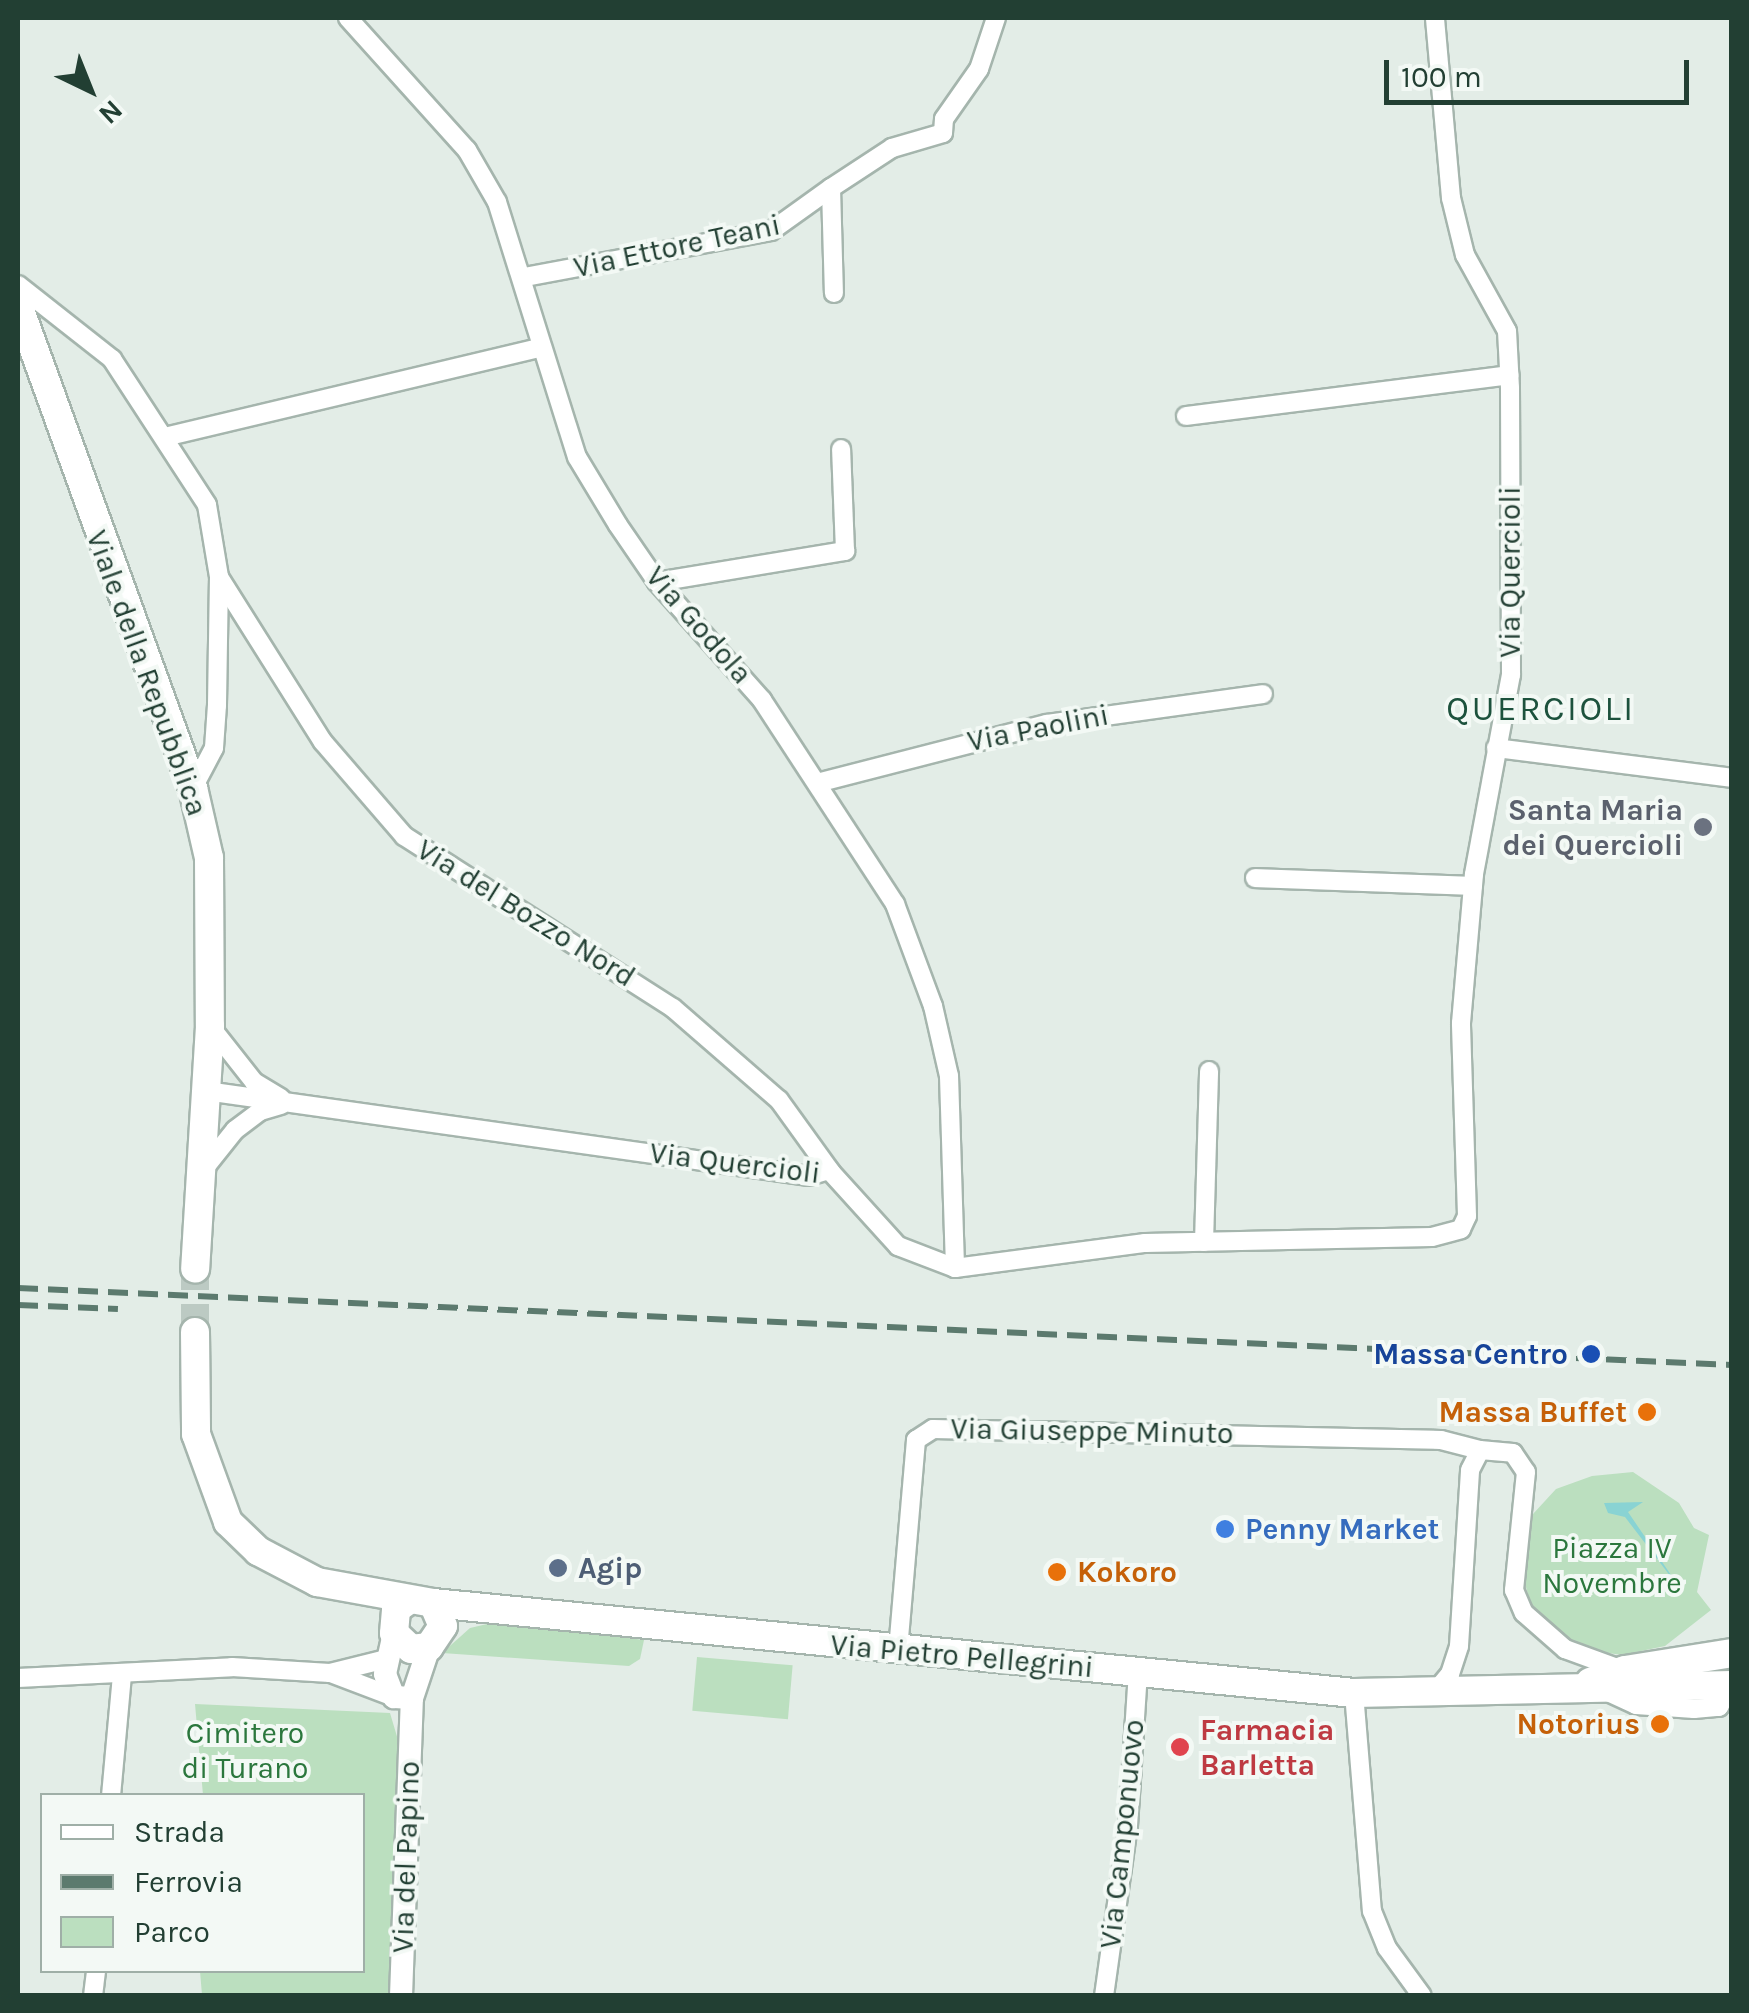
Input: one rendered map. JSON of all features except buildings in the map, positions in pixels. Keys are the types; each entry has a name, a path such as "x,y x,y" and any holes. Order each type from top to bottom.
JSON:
{"main road":[{"name":"Viale della Repubblica","path":"18,305 193,788 209,858 210,1026 200,1172"},
{"path":"195,1269 200,1172"},
{"path":"195,1332 196,1434 228,1522 290,1572 428,1619"},
{"path":"355,1593 391,1639 412,1649 428,1619"},
{"name":"Via Pietro Pellegrini","path":"428,1619 491,1608 1354,1693 1731,1686"},
{"path":"391,1639 396,1609 428,1619"},
{"path":"1592,1689 1625,1670 1732,1653"}],"street":[{"name":"Via Godola","path":"348,18 467,150 497,202 525,277 540,348 577,457 657,582 738,668 896,904 933,1006 949,1076 955,1268"},
{"name":"Via Ettore Teani","path":"525,277 772,231 892,148 942,133 944,119 978,69 996,18"},
{"name":"Via Quercioli","path":"206,1091 808,1176 831,1172 898,1246 955,1268 1204,1242 1432,1237 1461,1229 1466,1216 1461,1023 1473,886 1511,675 1509,375 1507,331 1466,255 1451,198 1434,18"},
{"path":"831,188 834,293"},
{"path":"18,285 112,359 208,505 218,577 214,748 193,788"},
{"path":"166,437 540,348"},
{"path":"1186,416 1509,375"},
{"path":"657,582 845,551 841,449"},
{"name":"Via del Bozzo Nord","path":"218,577 323,742 404,836 673,1008 778,1100 831,1172"},
{"name":"Via Paolini","path":"817,782 1047,724 1263,694"},
{"path":"1496,748 1732,778"},
{"path":"1255,878 1473,886"},
{"name":"Via Quercioli","path":"210,1026 254,1082 291,1103"},
{"path":"1204,1242 1209,1071"},
{"path":"200,1172 260,1111 291,1103"},
{"name":"Via Giuseppe Minuto","path":"898,1650 916,1440 955,1425 1441,1440 1513,1453 1526,1472 1514,1590 1524,1613 1565,1649 1625,1670"},
{"path":"1434,1693 1450,1674 1459,1646 1470,1470 1480,1450"},
{"path":"404,1704 428,1619"},
{"path":"330,1673 391,1639 404,1704"},
{"path":"18,1678 122,1676 232,1667 330,1673 404,1704"},
{"name":"Via Camponuovo","path":"1104,1996 1128,1826 1138,1672"},
{"path":"112,1793 122,1676"},
{"path":"1354,1693 1372,1911 1387,1948 1422,1996"},
{"name":"Via del Papino","path":"400,1996 404,1704"}],"green space":[{"name":"Piazza IV Novembre","path":"1633,1472 1679,1503 1694,1528 1709,1535 1697,1592 1711,1610 1665,1646 1622,1655 1588,1650 1556,1634 1532,1609 1521,1569 1533,1514 1556,1489 1592,1476"},
{"path":"500,1621 644,1640 640,1659 629,1666 442,1653 470,1628"},
{"path":"697,1657 793,1665 788,1719 692,1711"},
{"name":"Cimitero di Turano","path":"195,1704 390,1713 401,1750 388,1995 202,1995 200,1973 365,1973 365,1793 203,1793"}],"water":[{"path":"1643,1502 1628,1512 1684,1594 1625,1517 1608,1513 1604,1503"}],"tunnel":[{"path":"195,1269 195,1332"}],"railway":[{"path":"18,1288 1732,1365"},
{"path":"18,1305 118,1309"}],"place":[{"name":"Santa Maria dei Quercioli","path":"1703,827"},
{"name":"Massa Centro","path":"1591,1354"},
{"name":"Massa Buffet","path":"1647,1412"},
{"name":"Penny Market","path":"1225,1529"},
{"name":"Agip","path":"558,1568"},
{"name":"Kokoro","path":"1057,1572"},
{"name":"Notorius","path":"1660,1724"},
{"name":"Farmacia Barletta","path":"1180,1747"}],"district":[{"name":"QUERCIOLI","path":"1541,709"}]}
